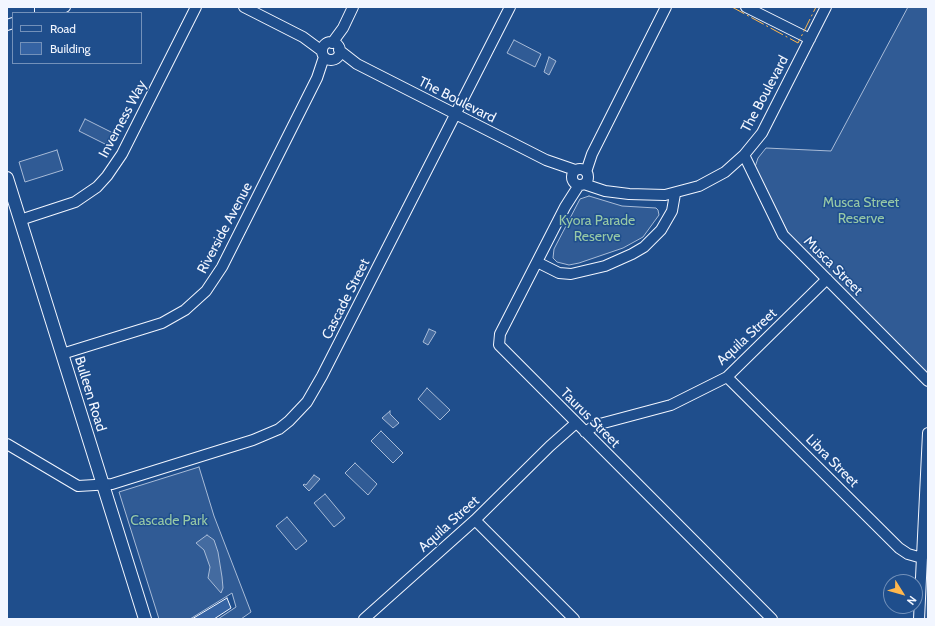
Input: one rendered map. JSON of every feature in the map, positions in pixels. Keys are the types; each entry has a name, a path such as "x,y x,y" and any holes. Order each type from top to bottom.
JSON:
{"main road":[{"name":"Bulleen Road","path":"7,178 145,619"}],"street":[{"path":"52,10 65,7"},
{"name":"Inverness Way","path":"20,220 75,202 97,187 107,176 122,154 196,7"},
{"name":"The Boulevard","path":"244,7 580,177 619,192 651,196 675,194 693,188 725,172 744,155 762,133 826,7"},
{"name":"Riverside Avenue","path":"62,354 162,323 186,310 206,291 222,267 353,7"},
{"name":"Cascade Street","path":"7,444 74,484 81,486 112,484 253,440 279,428 300,410 313,393 322,376 510,7"},
{"name":"Taurus Street","path":"666,7 500,334 498,342 504,352 772,619"},
{"path":"746,7 810,39"},
{"name":"Musca Street","path":"744,155 780,230 789,242 928,380"},
{"path":"537,262 559,273 571,274 605,266 632,254 644,247 661,230 672,211 675,194"},
{"name":"Aquila Street","path":"585,432 596,425 671,404 727,377 827,279"},
{"name":"Libra Street","path":"727,377 899,548 908,554 922,558"},
{"name":"Aquila Street","path":"364,619 475,520 574,421"},
{"path":"919,619 928,433"},
{"path":"475,520 574,619"}],"shaded area":[{"name":"Musca Street Reserve","path":"908,7 928,7 928,374 788,233 755,167 758,158 766,148 831,151"},
{"path":"514,40 541,54 535,67 507,53"},
{"path":"549,57 556,61 549,75 544,72"},
{"path":"85,119 113,133 107,145 79,131"},
{"path":"57,150 63,170 25,182 19,162"},
{"name":"Kyora Parade Reserve","path":"589,196 622,206 656,208 659,215 643,237 623,248 579,263 569,265 557,262 553,258 554,249 580,199"},
{"path":"429,329 436,332 428,345 423,342"},
{"path":"427,388 450,410 440,420 418,399"},
{"path":"390,411 390,414 399,423 393,428 382,418"},
{"path":"381,431 403,453 393,463 371,441"},
{"path":"355,463 377,484 368,495 345,473"},
{"name":"Cascade Park","path":"199,467 214,516 251,612 241,619 218,619 236,607 232,593 190,619 159,619 119,492"},
{"path":"314,475 320,479 309,491 303,485 306,485"},
{"path":"325,494 345,518 334,527 314,503"},
{"path":"287,517 307,541 296,550 276,526"},
{"path":"928,523 928,619 924,619"},
{"path":"207,535 214,540 218,552 223,588 221,593 208,578 210,567 204,550 196,543"}],"building":[{"path":"227,598 231,608 214,619 192,619"}],"power":[{"path":"732,7 798,43 816,7"}]}
